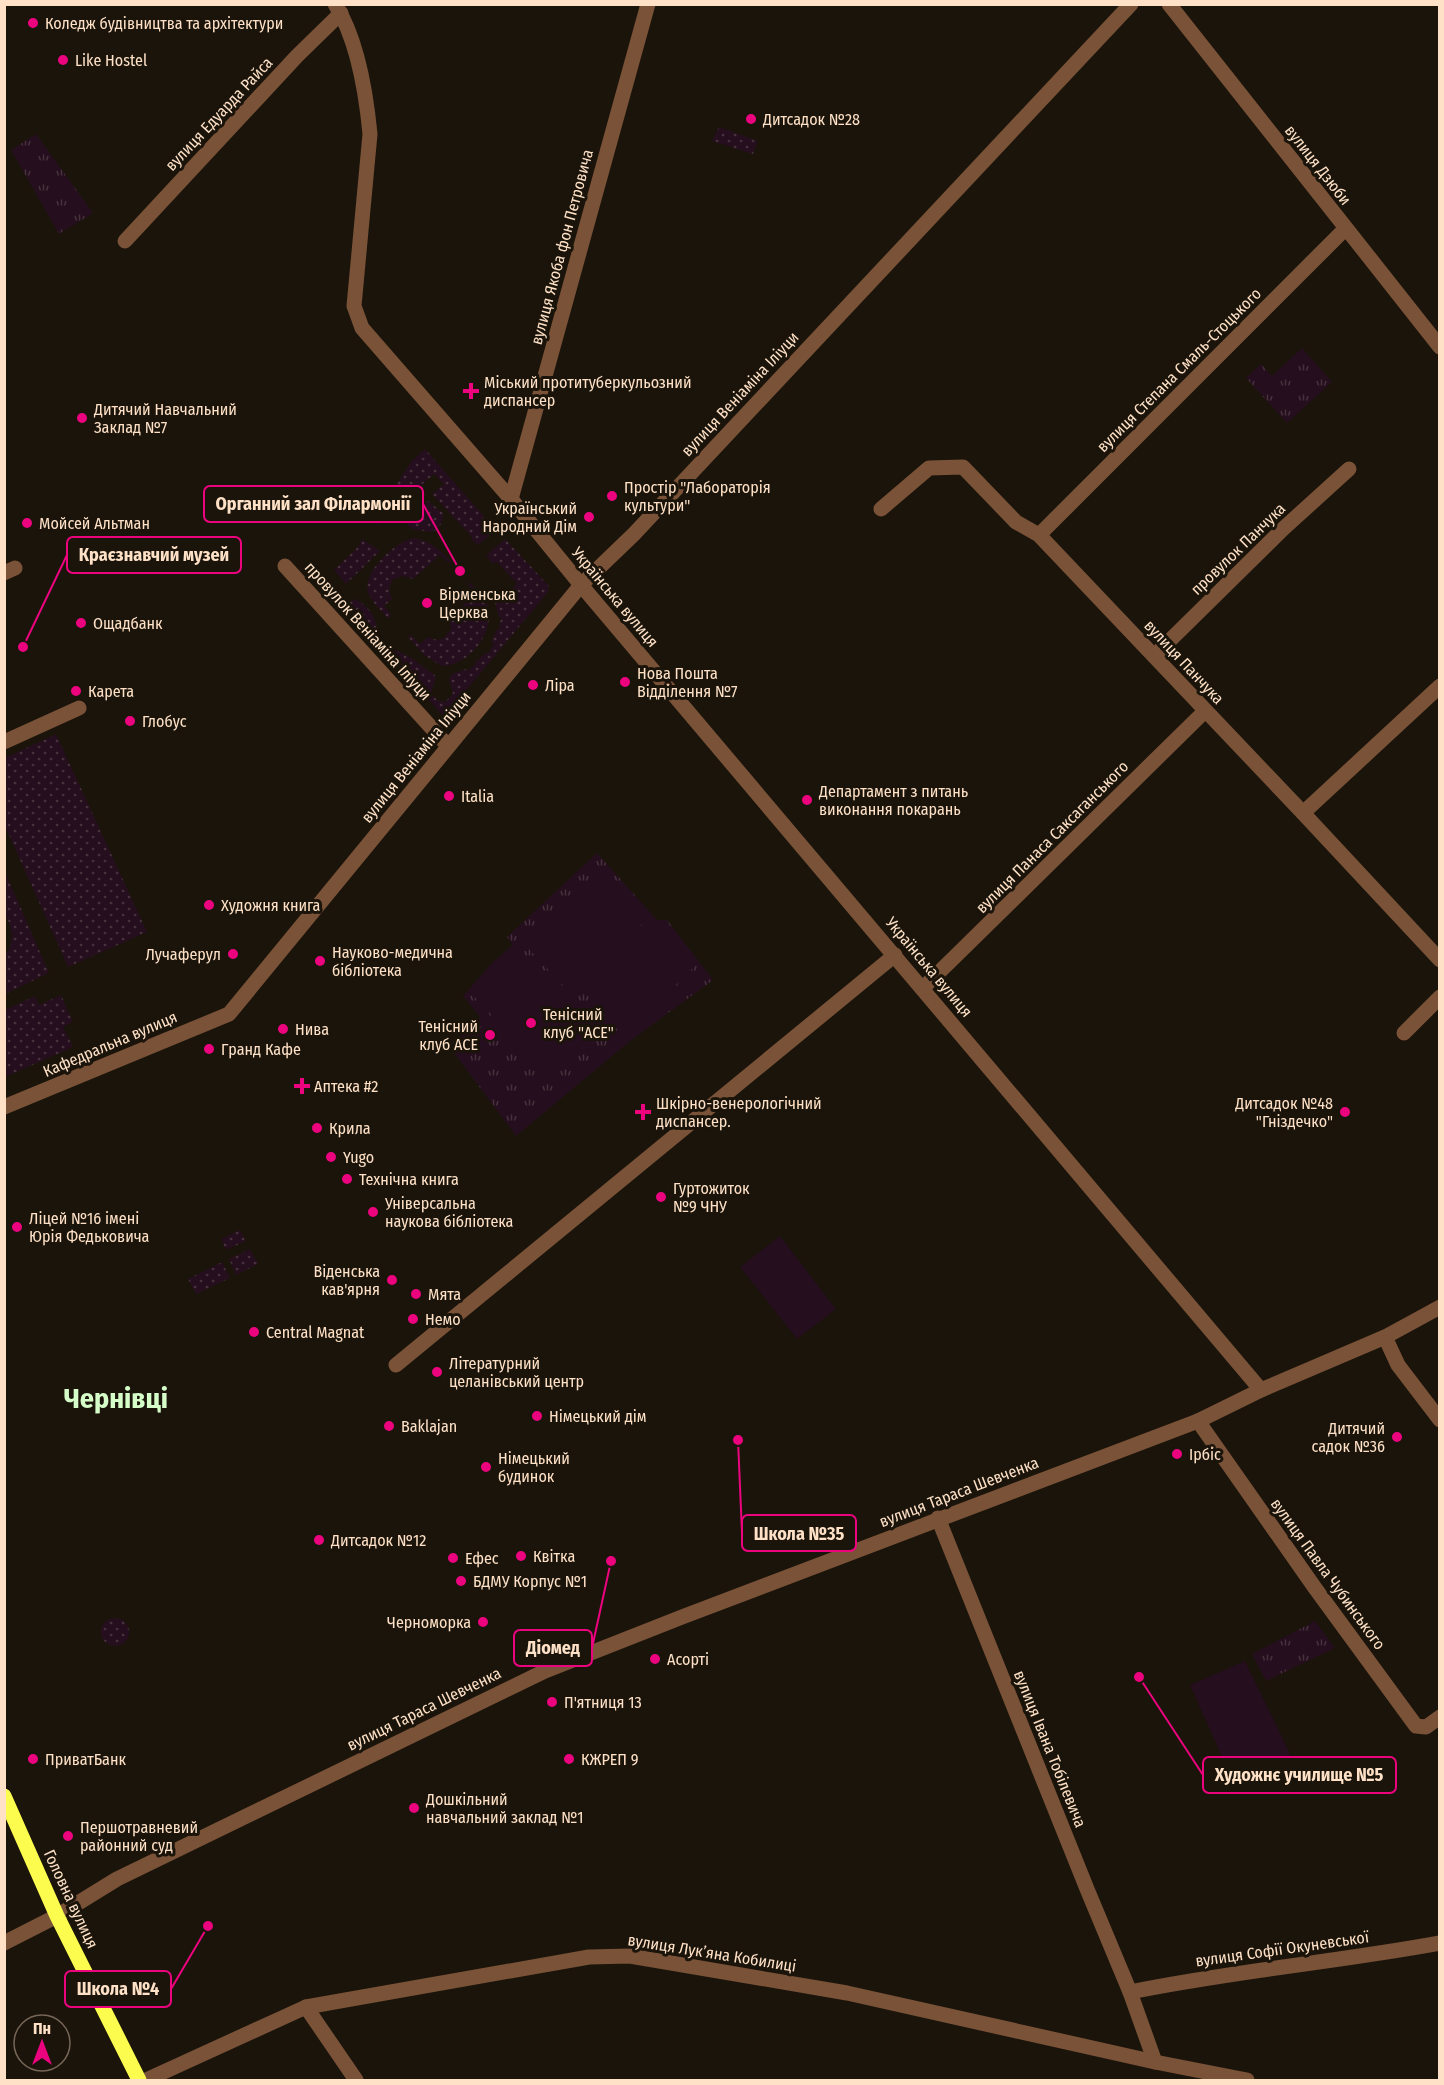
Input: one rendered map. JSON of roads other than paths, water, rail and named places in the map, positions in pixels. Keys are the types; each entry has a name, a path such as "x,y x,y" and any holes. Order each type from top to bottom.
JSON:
{"main road":[{"name":"Головна вулиця","path":"4,1796 57,1916 139,2080"}],"street":[{"name":"вулиця Якоба фон Петровича","path":"511,499 648,4"},
{"name":"вулиця Веніаміна Іліуци","path":"229,1014 581,585 634,534 1131,4"},
{"name":"вулиця Дзюби","path":"1169,4 1440,347"},
{"name":"Українська вулиця","path":"338,9 357,59 370,134 354,306 362,328 511,499 581,585 1261,1390"},
{"name":"вулиця Едуарда Райса","path":"125,241 338,9"},
{"name":"вулиця Степана Смаль-Стоцького","path":"1039,535 1346,230"},
{"name":"вулиця Панчука","path":"881,509 929,468 963,467 1016,522 1039,535 1304,813 1440,960"},
{"name":"провулок Панчука","path":"1154,656 1284,528 1349,469"},
{"name":"провулок Веніаміна Іліуци","path":"285,566 448,746"},
{"path":"1304,813 1440,686"},
{"path":"4,742 79,708"},
{"name":"вулиця Панаса Саксаганського","path":"923,988 1205,711"},
{"path":"396,1365 895,955"},
{"path":"1404,1033 1440,997"},
{"name":"Кафедральна вулиця","path":"4,1107 229,1014"},
{"name":"вулиця Тараса Шевченка","path":"4,1942 57,1916 117,1879 545,1671 938,1518 1198,1421 1261,1390 1385,1337 1440,1307"},
{"path":"1385,1337 1398,1365 1440,1420"},
{"name":"вулиця Павла Чубинського","path":"1198,1421 1315,1588 1416,1726 1426,1727 1440,1717"},
{"name":"вулиця Івана Тобілевича","path":"938,1518 1130,1992 1155,2062"},
{"name":"вулиця Софії Окуневської","path":"1130,1992 1199,1979 1440,1943"},
{"name":"вулиця Лукʼяна Кобилиці","path":"146,2080 306,2007 589,1957 630,1956 855,1995 1238,2080"},
{"path":"306,2007 356,2080"}],"place":[{"name":"Коледж будівництва та архітектури","path":"33,23"},
{"name":"Like Hostel","path":"63,60"},
{"name":"Дитсадок №28","path":"751,119"},
{"name":"Міський протитуберкульозний диспансер","path":"471,391"},
{"name":"Дитячий Навчальний Заклад №7","path":"82,418"},
{"name":"Простір \"Лабораторія культури\"","path":"612,496"},
{"name":"Український Народний Дім","path":"589,517"},
{"name":"Мойсей Альтман","path":"27,523"},
{"name":"Органний зал Філармонії","path":"460,571"},
{"name":"Вірменська Церква","path":"427,603"},
{"name":"Ощадбанк","path":"81,623"},
{"name":"Краєзнавчий музей","path":"23,647"},
{"name":"Нова Пошта Відділення №7","path":"625,682"},
{"name":"Ліра","path":"533,685"},
{"name":"Карета","path":"76,691"},
{"name":"Глобус","path":"130,721"},
{"name":"Italia","path":"449,796"},
{"name":"Департамент з питань виконання покарань","path":"807,800"},
{"name":"Художня книга","path":"209,905"},
{"name":"Лучаферул","path":"233,954"},
{"name":"Науково-медична бібліотека","path":"320,961"},
{"name":"Тенісний клуб \"ACE\"","path":"531,1023"},
{"name":"Нива","path":"283,1029"},
{"name":"Тенісний клуб АСЕ","path":"490,1035"},
{"name":"Гранд Кафе","path":"209,1049"},
{"name":"Аптека #2","path":"302,1086"},
{"name":"Шкірно-венерологічний диспансер.","path":"643,1112"},
{"name":"Дитсадок №48 \"Гніздечко\"","path":"1345,1112"},
{"name":"Крила","path":"317,1128"},
{"name":"Yugo","path":"331,1157"},
{"name":"Технічна книга","path":"347,1179"},
{"name":"Гуртожиток №9 ЧНУ","path":"661,1197"},
{"name":"Універсальна наукова бібліотека","path":"373,1212"},
{"name":"Ліцей №16 імені Юрія Федьковича","path":"17,1227"},
{"name":"Віденська кав'ярня","path":"392,1280"},
{"name":"Мята","path":"416,1294"},
{"name":"Немо","path":"413,1319"},
{"name":"Central Magnat","path":"254,1332"},
{"name":"Літературний целанівський центр","path":"437,1372"},
{"name":"Німецький дім","path":"537,1416"},
{"name":"Baklajan","path":"389,1426"},
{"name":"Дитячий садок №36","path":"1397,1437"},
{"name":"Школа №35","path":"738,1440"},
{"name":"Ірбіс","path":"1177,1454"},
{"name":"Німецький будинок","path":"486,1467"},
{"name":"Дитсадок №12","path":"319,1540"},
{"name":"Квітка","path":"521,1556"},
{"name":"Ефес","path":"453,1558"},
{"name":"Діомед","path":"611,1561"},
{"name":"БДМУ Корпус №1","path":"461,1581"},
{"name":"Черноморка","path":"483,1622"},
{"name":"Асорті","path":"655,1659"},
{"name":"Художнє училище №5","path":"1139,1677"},
{"name":"П'ятниця 13","path":"552,1702"},
{"name":"ПриватБанк","path":"33,1759"},
{"name":"КЖРЕП 9","path":"569,1759"},
{"name":"Дошкільний навчальний заклад №1","path":"414,1808"},
{"name":"Першотравневий районний суд","path":"68,1836"},
{"name":"Школа №4","path":"208,1926"}],"district":[{"name":"Чернівці","path":"116,1398"}]}
